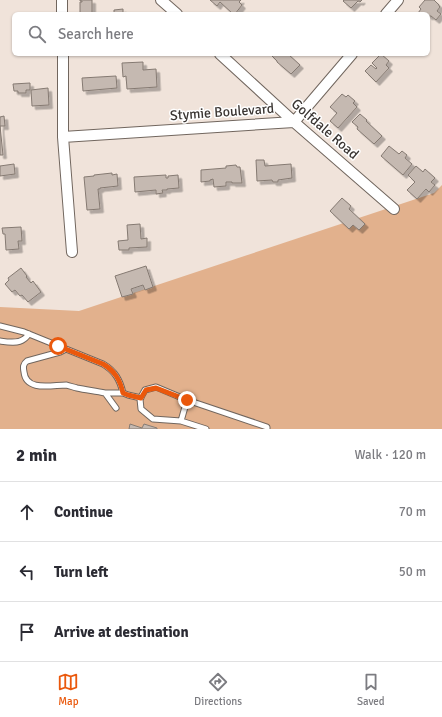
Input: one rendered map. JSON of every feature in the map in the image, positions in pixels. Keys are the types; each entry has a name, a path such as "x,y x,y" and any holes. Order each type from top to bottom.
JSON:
{"street":[{"path":"62,0 62,12"},
{"path":"161,0 175,12"},
{"path":"388,12 398,0"},
{"path":"63,56 63,137 72,252"},
{"name":"Golfdale Road","path":"222,56 294,122 394,208"},
{"name":"Stymie Boulevard","path":"63,137 294,122 350,56"}],"lane":[{"path":"0,326 13,328 103,364 114,373 119,381 123,393"},
{"path":"0,341 9,343 17,342 24,340 29,334"},
{"path":"65,349 60,352 24,363 24,373 29,383 36,385 67,385 80,389 105,393 123,393 141,398"},
{"path":"206,429 181,421 153,419 141,409 141,398 146,390 156,388 267,429"},
{"path":"105,393 116,408"},
{"path":"181,421 187,400"}],"shaded area":[{"path":"442,185 442,429 0,429 0,307 79,311 434,193"}],"building":[{"path":"92,0 92,12 80,12 80,2 82,1 80,1"},
{"path":"210,0 241,0 239,2 242,5 237,12 231,12 220,2 217,6"},
{"path":"362,0 360,2 358,1 351,8 343,1"},
{"path":"425,0 434,0 440,7 437,11 441,14 436,20 430,16 430,12 419,12 421,9 419,7"},
{"path":"123,9 123,12 114,12 114,10"},
{"path":"272,56 290,56 300,65 291,74"},
{"path":"379,56 383,56 389,61 386,65 389,68 376,82 365,71 371,65 376,69 377,68 372,63"},
{"path":"143,62 143,70 156,69 157,87 127,89 126,76 123,77 122,63"},
{"path":"116,76 117,88 83,91 82,78"},
{"path":"30,83 30,90 26,90 26,93 18,93 18,91 14,91 13,84"},
{"path":"48,88 49,105 32,106 31,90"},
{"path":"342,94 346,97 348,95 355,101 353,103 357,107 338,128 330,121 337,113 330,107"},
{"path":"360,114 382,136 374,144 357,129 358,127 352,122"},
{"path":"4,116 5,126 0,126 0,117"},
{"path":"0,126 3,155 0,155"},
{"path":"389,146 399,154 402,151 407,155 405,158 412,164 403,175 381,156"},
{"path":"256,160 264,160 265,166 291,164 292,178 278,180 278,182 273,182 272,180 257,181"},
{"path":"14,164 15,174 0,176 0,166"},
{"path":"236,165 237,167 240,167 242,183 226,182 226,186 214,187 213,179 210,181 201,182 201,170 226,168 226,166"},
{"path":"416,166 423,172 425,169 435,178 431,182 435,185 429,192 426,189 417,199 407,190 415,182 408,175"},
{"path":"112,173 112,175 117,174 118,186 98,189 100,209 87,210 84,177"},
{"path":"166,175 166,178 168,178 168,176 178,175 179,188 162,190 163,193 156,194 156,190 135,192 134,177"},
{"path":"342,198 351,206 349,209 365,224 359,230 353,225 349,229 330,211"},
{"path":"140,224 141,239 147,238 147,247 119,250 118,241 128,240 127,225"},
{"path":"21,227 22,241 18,241 19,249 6,250 5,234 3,234 2,228"},
{"path":"146,266 153,287 145,290 143,285 131,289 133,294 122,297 115,276"},
{"path":"21,268 31,283 33,281 41,292 28,302 15,290 12,292 5,284 9,280 8,278"},
{"path":"130,424 142,428 144,424 157,429 129,429"}],"route":[{"path":"58,346 103,364 109,368 119,381 123,393 141,398 146,390 156,388 187,400"}]}
